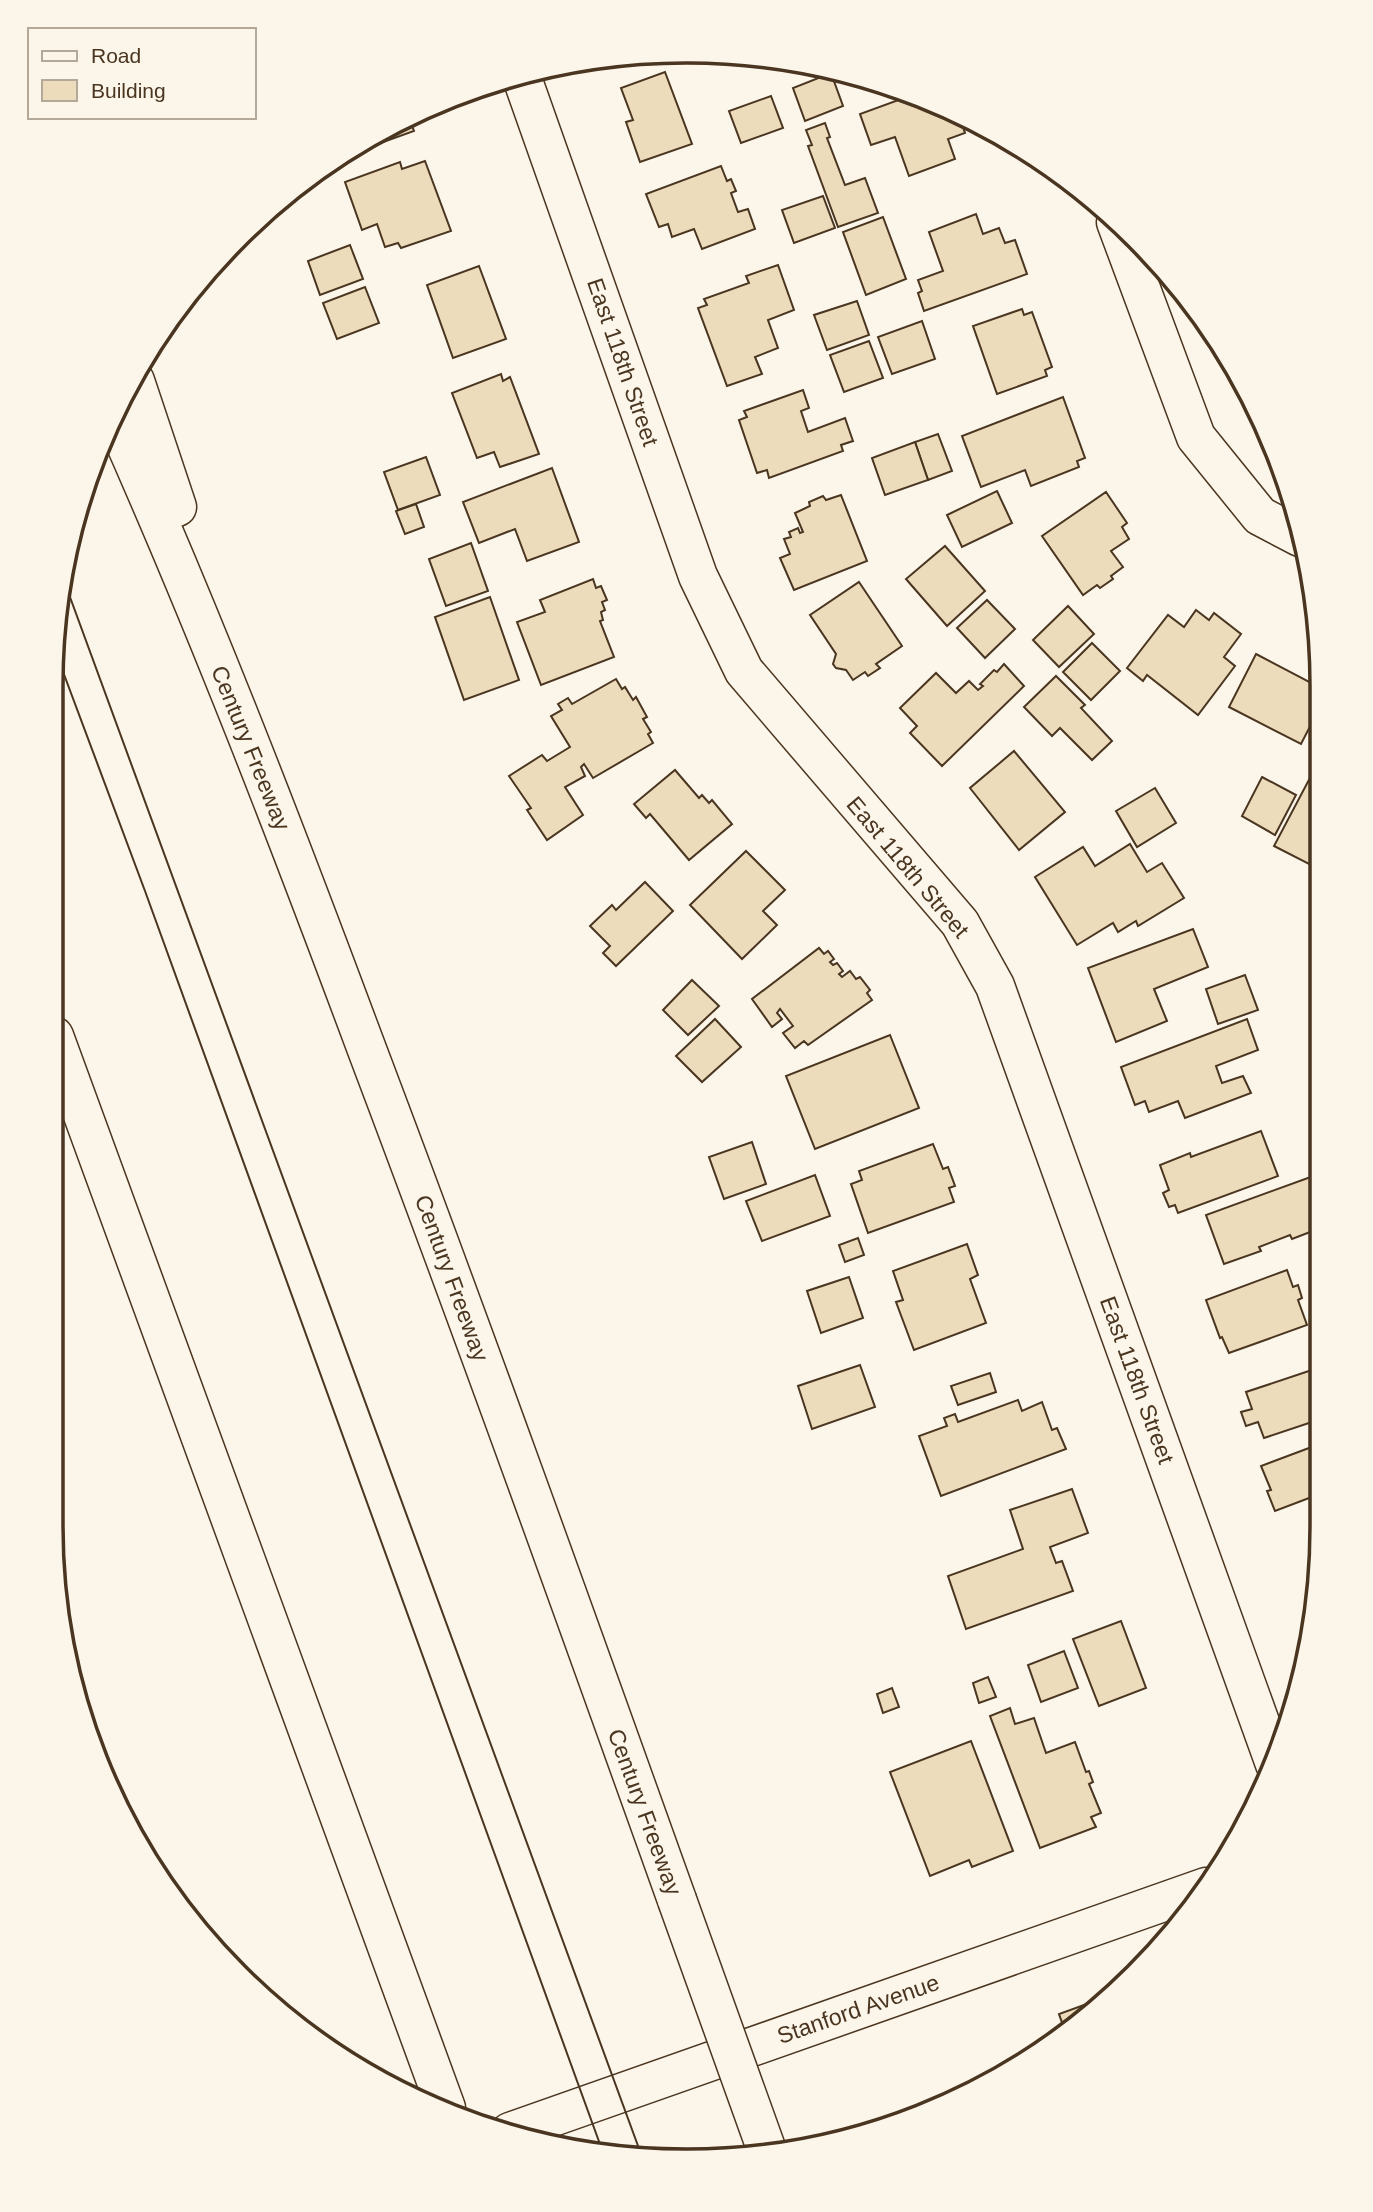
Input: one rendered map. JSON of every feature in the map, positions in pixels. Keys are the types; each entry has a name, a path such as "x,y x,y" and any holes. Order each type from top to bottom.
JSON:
{"main road":[{"name":"East 118th Street","path":"524,84 698,576 744,671 960,923 995,986 1269,1748"},
{"path":"1124,243 1196,437 1260,516 1291,532"},
{"path":"138,391 289,841"},
{"name":"Century Freeway","path":"119,429 289,841 418,1183 765,2144"},
{"path":"63,1061 443,2100"},
{"name":"Stanford Avenue","path":"523,2127 1190,1893"}],"building":[{"path":"665,72 692,144 640,162 626,122 633,120 621,88"},
{"path":"819,78 834,81 843,106 805,121 793,88"},
{"path":"771,96 783,128 741,143 729,111"},
{"path":"898,100 962,127 965,133 948,139 955,159 909,176 895,137 871,145 860,114"},
{"path":"825,123 830,137 827,138 845,185 865,178 878,213 838,227 808,146 812,145 806,130"},
{"path":"412,126 414,131 385,141"},
{"path":"425,161 451,231 401,248 398,243 385,247 377,224 362,230 345,182 400,162 402,169"},
{"path":"721,166 727,181 731,179 736,191 731,193 738,212 748,209 755,229 702,249 694,229 672,237 668,224 659,227 646,194"},
{"path":"823,196 835,228 794,243 782,210"},
{"path":"976,214 983,234 999,228 1005,243 1015,240 1027,274 924,311 918,293 922,291 918,280 943,271 929,232"},
{"path":"883,217 906,279 866,295 843,232"},
{"path":"350,245 363,279 320,295 308,261"},
{"path":"778,265 794,310 768,320 778,348 755,357 762,374 727,386 698,308 707,305 704,299 749,283 746,276"},
{"path":"479,266 506,339 453,358 427,285"},
{"path":"365,287 379,323 337,339 323,303"},
{"path":"857,301 869,335 827,350 814,315"},
{"path":"1022,309 1024,315 1032,312 1052,367 1045,370 1047,376 997,394 973,326"},
{"path":"922,321 935,359 892,374 878,337"},
{"path":"869,341 883,378 844,392 830,355"},
{"path":"501,374 503,381 510,377 539,454 500,467 494,452 477,458 452,393"},
{"path":"803,390 809,408 801,411 808,432 845,418 853,441 841,445 843,451 769,478 767,470 757,473 739,420 747,417 744,411"},
{"path":"1063,397 1085,458 1077,461 1079,467 1031,486 1025,470 981,487 962,436"},
{"path":"938,434 952,471 928,480 915,442"},
{"path":"915,442 928,480 885,495 872,458"},
{"path":"426,457 440,495 398,510 384,472"},
{"path":"552,468 579,542 527,561 515,529 479,543 463,502"},
{"path":"997,491 1012,523 962,547 947,515"},
{"path":"1106,492 1127,523 1122,527 1129,539 1111,551 1123,567 1111,576 1113,579 1100,588 1097,585 1083,595 1042,536"},
{"path":"841,495 867,561 794,590 780,558 790,554 784,539 791,537 789,532 798,528 800,533 803,532 795,513 810,506 809,502 823,496 826,500"},
{"path":"416,504 424,527 405,534 396,511"},
{"path":"471,543 488,591 446,606 429,559"},
{"path":"945,546 985,591 947,626 906,579"},
{"path":"593,579 596,588 601,586 607,600 602,602 605,610 601,612 603,620 600,621 614,657 541,685 517,622 545,612 540,600"},
{"path":"859,582 902,646 876,664 880,668 868,676 865,672 853,680 846,670 836,668 833,664 836,654 810,615"},
{"path":"490,597 519,680 464,700 435,617"},
{"path":"987,600 1015,629 985,658 957,628"},
{"path":"1068,606 1094,634 1059,667 1033,640"},
{"path":"1196,610 1209,620 1214,613 1241,634 1224,657 1235,666 1198,715 1147,675 1143,681 1127,668 1168,615 1184,627"},
{"path":"1092,643 1120,671 1091,700 1063,672"},
{"path":"1256,654 1310,682 1310,726 1301,744 1229,707"},
{"path":"1004,664 1024,686 942,766 910,733 917,726 900,708 936,673 956,693 969,681 978,690 983,686 980,684 994,670 997,672"},
{"path":"1056,676 1085,705 1081,708 1112,741 1092,760 1060,728 1052,736 1024,707"},
{"path":"616,679 633,700 636,697 647,717 643,719 651,732 648,734 653,743 593,778 584,764 581,767 585,776 565,787 583,815 547,840 527,810 531,808 509,776 542,755 547,761 570,747 551,716 562,710 558,704 568,698 572,704"},
{"path":"1014,751 1065,812 1019,850 970,788"},
{"path":"675,770 699,798 702,795 709,803 712,800 732,824 689,860 650,814 646,818 634,804"},
{"path":"1262,777 1296,795 1275,835 1242,816"},
{"path":"1310,778 1309,864 1274,846"},
{"path":"1155,788 1176,823 1137,847 1116,811"},
{"path":"1130,844 1147,872 1162,863 1184,898 1138,926 1136,921 1118,932 1113,923 1077,945 1035,877 1083,847 1095,866"},
{"path":"746,851 785,890 763,911 777,925 742,959 690,905"},
{"path":"645,882 673,911 616,966 603,953 610,946 590,926 612,905 616,910"},
{"path":"1193,929 1208,967 1154,989 1167,1021 1116,1042 1088,968"},
{"path":"819,948 824,954 828,951 834,959 830,962 833,965 837,963 843,971 839,974 842,977 850,971 856,979 860,977 870,990 867,993 872,1000 808,1045 804,1041 795,1048 783,1033 793,1026 780,1009 777,1013 782,1019 772,1027 752,999"},
{"path":"1245,975 1258,1010 1218,1024 1206,989"},
{"path":"692,980 719,1006 688,1035 663,1010"},
{"path":"715,1019 741,1047 702,1082 676,1056"},
{"path":"1247,1019 1258,1050 1216,1066 1222,1083 1243,1076 1251,1093 1185,1118 1178,1101 1149,1112 1145,1101 1135,1105 1121,1067"},
{"path":"890,1035 919,1108 815,1149 786,1076"},
{"path":"1261,1131 1278,1176 1178,1213 1175,1205 1169,1207 1163,1193 1169,1190 1160,1165 1190,1153 1191,1157"},
{"path":"752,1142 766,1184 724,1199 709,1157"},
{"path":"933,1144 943,1169 948,1167 955,1186 949,1188 954,1202 868,1233 851,1184 862,1180 859,1171"},
{"path":"815,1175 830,1216 762,1241 746,1201"},
{"path":"1310,1177 1310,1232 1292,1239 1290,1235 1259,1247 1261,1251 1224,1264 1206,1215"},
{"path":"858,1238 864,1255 845,1262 839,1245"},
{"path":"967,1244 978,1275 970,1279 986,1323 914,1350 896,1302 903,1300 893,1271"},
{"path":"1287,1270 1293,1287 1298,1285 1302,1298 1298,1300 1307,1325 1229,1353 1222,1337 1220,1338 1206,1300"},
{"path":"849,1277 863,1318 821,1333 807,1291"},
{"path":"860,1365 875,1407 812,1429 798,1386"},
{"path":"1310,1371 1310,1423 1264,1438 1258,1422 1246,1426 1241,1412 1252,1409 1246,1392"},
{"path":"990,1373 996,1392 958,1405 951,1386"},
{"path":"1018,1400 1022,1411 1042,1402 1052,1430 1057,1428 1066,1449 941,1496 919,1436 947,1426 944,1418 955,1414 958,1422"},
{"path":"1310,1448 1310,1498 1275,1511 1267,1491 1271,1490 1261,1466"},
{"path":"1072,1489 1088,1533 1050,1547 1056,1563 1062,1561 1073,1591 966,1629 948,1576 1023,1549 1010,1510"},
{"path":"1121,1621 1146,1688 1099,1706 1073,1639"},
{"path":"1064,1651 1078,1688 1041,1702 1028,1665"},
{"path":"988,1677 996,1697 979,1703 973,1683"},
{"path":"892,1688 899,1707 883,1713 877,1694"},
{"path":"1010,1708 1015,1724 1034,1718 1046,1753 1075,1742 1086,1772 1089,1771 1093,1782 1089,1784 1101,1813 1091,1817 1096,1827 1040,1848 990,1716"},
{"path":"971,1741 1013,1851 972,1867 969,1860 930,1876 890,1772"},
{"path":"1085,2005 1062,2023 1059,2014"}],"tram line":[{"path":"70,596 639,2147"},
{"path":"63,673 600,2143"}]}
